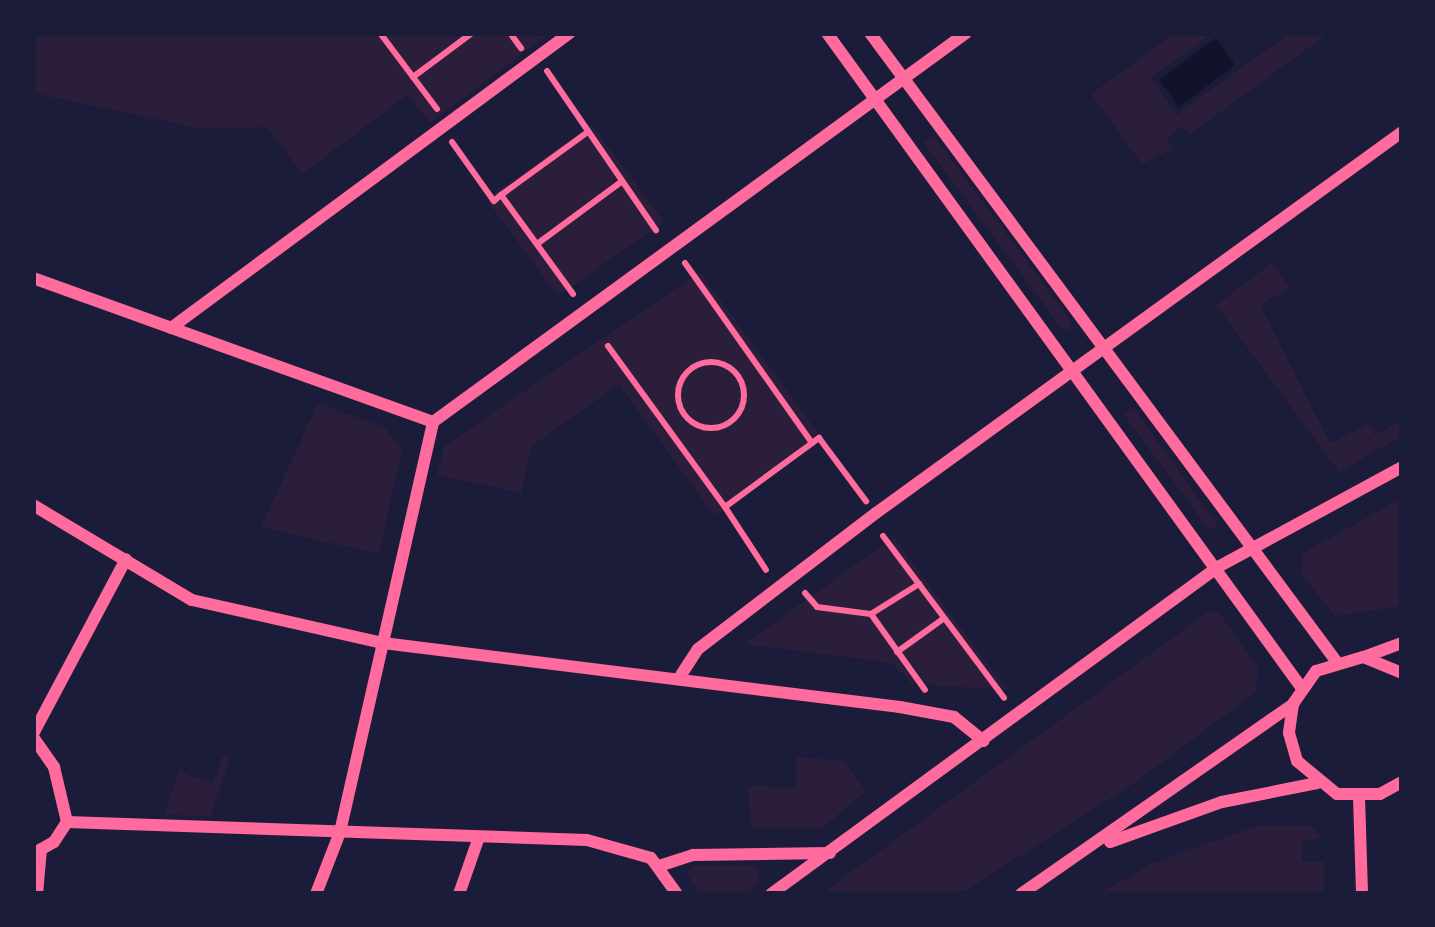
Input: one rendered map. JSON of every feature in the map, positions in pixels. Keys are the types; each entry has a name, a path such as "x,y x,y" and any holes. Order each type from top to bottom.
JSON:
{"street":[{"path":"171,328 570,33"},
{"path":"827,33 1301,687"},
{"path":"870,33 1336,661"},
{"path":"316,894 340,832 433,422 966,33"},
{"path":"681,675 698,649 876,513 1402,132"},
{"path":"33,278 433,422"},
{"path":"771,894 1218,567 1402,467"},
{"path":"33,505 192,600 383,643 681,675 953,717 984,741"},
{"path":"67,822 54,767 33,735 126,559"},
{"path":"1317,783 1298,761 1289,733 1301,687 1336,661 1402,643"},
{"path":"1364,657 1402,673"},
{"path":"1021,894 1097,846 1293,704"},
{"path":"1380,794 1402,782"},
{"path":"1097,846 1222,802 1317,783 1359,797 1402,795"},
{"path":"1359,797 1362,894"},
{"path":"37,894 37,851 67,822 587,840 632,849 659,866 677,894"},
{"path":"459,894 479,837"},
{"path":"659,866 693,855 831,853"}],"path":[{"path":"380,33 439,112"},
{"path":"413,77 472,33"},
{"path":"510,33 523,51"},
{"path":"450,139 494,201 592,130 538,58"},
{"path":"585,134 656,230"},
{"path":"537,244 621,182"},
{"path":"501,195 573,293"},
{"path":"685,263 812,443"},
{"path":"608,346 779,587"},
{"path":"684,415 679,386 686,373 714,362 739,378"},
{"path":"739,378 754,366"},
{"path":"684,415 709,428 735,418 742,405 739,378"},
{"path":"667,427 684,415"},
{"path":"725,507 819,437 876,513"},
{"path":"883,536 1004,698"},
{"path":"805,593 817,607 871,614 919,584"},
{"path":"871,614 926,690"},
{"path":"897,652 945,619"}],"shaded area":[{"path":"33,33 550,33 430,123 407,95 303,174 267,127 203,129 33,93"},
{"path":"1175,33 1213,33 1151,78 1176,115 1290,33 1329,33 1190,134 1181,127 1166,139 1173,149 1142,164 1091,94"},
{"path":"1216,38 1235,65 1179,107 1159,80"},
{"path":"592,124 664,222 558,296 486,199"},
{"path":"934,136 1071,321 1070,331 1061,328 924,143"},
{"path":"1273,262 1290,288 1260,305 1330,443 1369,424 1375,435 1402,420 1402,436 1339,472 1216,305"},
{"path":"700,272 823,440 714,516 619,384 532,446 521,493 437,475 444,446"},
{"path":"318,403 385,427 402,450 379,554 261,527"},
{"path":"1134,408 1216,527 1208,528 1124,415"},
{"path":"1402,498 1402,606 1335,616 1301,573 1303,553"},
{"path":"894,537 1011,690 912,684 892,663 745,644"},
{"path":"1208,612 1220,614 1258,667 1256,692 1133,784 960,894 821,894"},
{"path":"223,755 230,758 210,816 164,815 179,771 212,784"},
{"path":"796,757 844,761 866,791 821,829 751,829 748,786 796,788"},
{"path":"1258,826 1310,826 1324,839 1303,840 1302,861 1324,862 1325,894 1098,894 1155,862"},
{"path":"756,865 761,881 745,894 700,894 687,874 692,866"}]}
